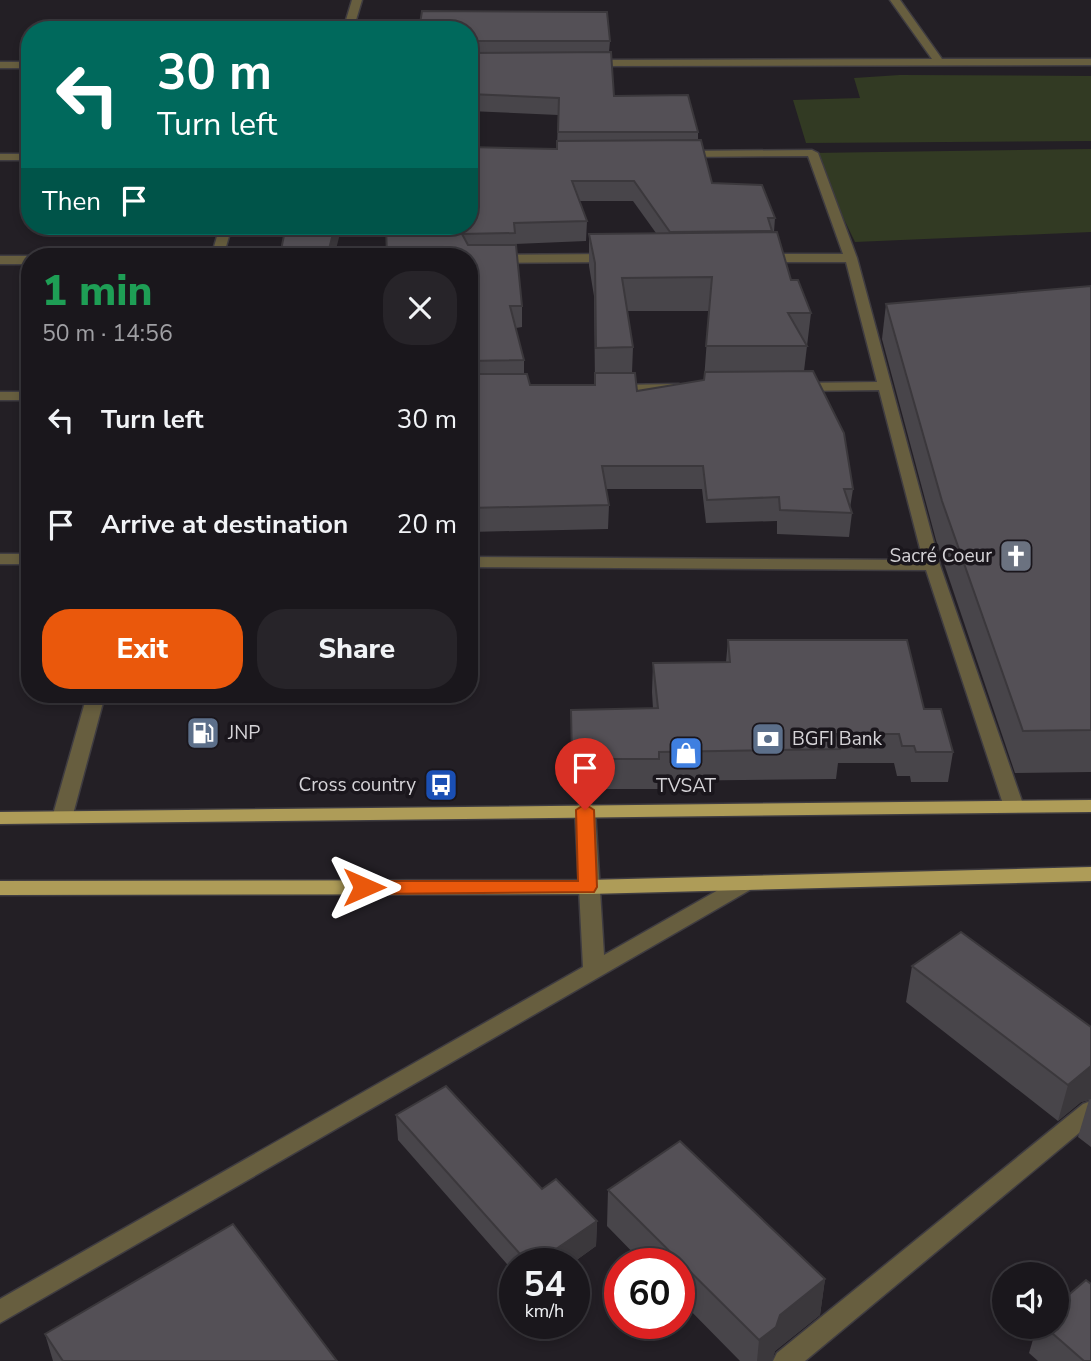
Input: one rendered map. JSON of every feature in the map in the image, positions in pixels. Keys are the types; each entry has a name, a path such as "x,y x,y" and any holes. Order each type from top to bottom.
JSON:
{"main road":[{"path":"0,818 1091,806"},
{"path":"0,888 588,887 1091,874"}],"street":[{"path":"351,21 357,0"},
{"path":"895,0 939,62"},
{"path":"580,63 1091,62"},
{"path":"0,65 21,65"},
{"path":"675,154 813,153 850,258 882,386 932,565 1014,807"},
{"path":"0,157 21,157"},
{"path":"478,259 632,258"},
{"path":"755,258 850,258"},
{"path":"0,260 21,260"},
{"path":"786,387 882,386"},
{"path":"607,389 689,388"},
{"path":"0,396 21,396"},
{"path":"0,559 21,559"},
{"path":"478,562 932,565"},
{"path":"62,818 94,703"},
{"path":"585,810 594,970"},
{"path":"0,1312 748,882"},
{"path":"786,1361 1091,1110"}],"green space":[{"path":"900,75 1091,76 1091,141 806,143 793,100 860,98 854,78"},
{"path":"1091,149 1091,232 855,242 812,153"}],"building":[{"path":"422,11 607,12 610,41 478,41 478,21 420,21"},
{"path":"611,52 614,96 688,95 698,132 558,132 559,98 478,94 478,53"},
{"path":"701,140 712,183 762,185 775,218 768,218 772,231 670,232 634,181 572,181 587,221 514,223 515,233 478,234 478,147 557,149 557,141"},
{"path":"777,232 791,280 798,280 811,313 788,313 807,346 706,346 712,277 622,278 633,347 596,348 595,263 589,234"},
{"path":"284,235 333,235 329,248 282,248"},
{"path":"386,235 463,235 468,245 516,245 522,306 510,306 524,360 478,361 478,248 387,248"},
{"name":"Sacré Coeur","path":"1091,286 1091,730 1023,731 942,501 886,304"},
{"path":"813,371 844,433 853,489 844,489 852,513 780,510 779,497 707,500 703,466 602,466 609,505 478,508 478,374 527,374 530,385 595,385 595,373 635,373 637,391 704,380 705,372"},
{"path":"728,640 907,640 924,709 941,709 953,752 916,752 914,746 902,746 899,734 837,734 840,749 659,752 659,759 572,759 571,710 658,708 653,663 730,662"},
{"path":"961,932 1091,1027 1091,1066 1068,1085 912,966"},
{"path":"446,1086 542,1189 556,1179 597,1221 557,1248 515,1248 396,1115"},
{"path":"680,1141 825,1279 780,1315 776,1327 759,1340 695,1276 695,1248 666,1248 608,1190"},
{"path":"233,1224 337,1361 63,1361 45,1334"},
{"path":"1086,1280 1091,1284 1091,1361 1084,1361 1059,1339 1069,1339 1069,1295"}],"place":[{"name":"Sacré Coeur","path":"1016,556"},
{"name":"JNP","path":"203,733"},
{"name":"BGFI Bank","path":"768,739"},
{"name":"TVSAT","path":"686,753"},
{"name":"Cross country","path":"441,785"}],"route":[{"path":"364,887 588,887 585,810"}]}
